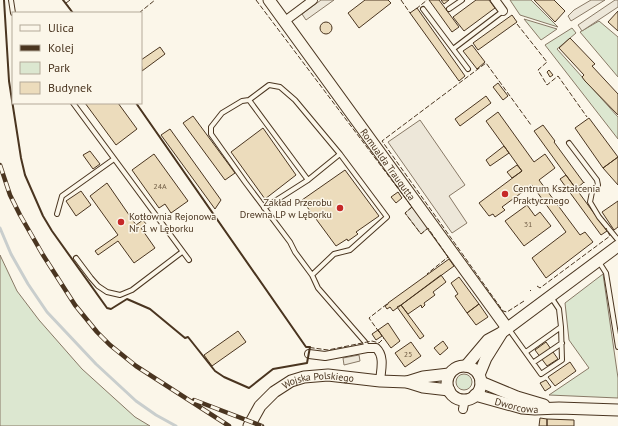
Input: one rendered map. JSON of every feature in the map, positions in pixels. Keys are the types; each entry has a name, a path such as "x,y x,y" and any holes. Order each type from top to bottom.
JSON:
{"street":[{"name":"Romualda Traugutta","path":"269,0 504,330"},
{"path":"285,21 313,0"},
{"path":"495,0 504,11"},
{"path":"466,366 488,340 504,330 618,246"},
{"path":"480,378 471,367 466,366 457,368 450,374 447,384 449,390 455,397 468,401 478,391 486,358 504,330"},
{"path":"309,354 325,356 367,348 376,348 381,355 380,381"},
{"name":"Wojska Polskiego","path":"407,382 423,377 450,374"},
{"name":"Wojska Polskiego","path":"249,426 264,401 282,386 297,379 312,376 328,375 380,381 407,382 423,387 449,390"},
{"name":"Dworcowa","path":"480,378 517,398 558,408"},
{"name":"Dworcowa","path":"468,401 535,410 558,408 618,410"}],"lane":[{"path":"11,0 13,12"},
{"path":"449,9 462,0"},
{"path":"423,9 468,69"},
{"path":"453,49 504,11"},
{"path":"312,275 334,254 350,250 387,217 340,154 294,100 280,87 269,85 249,100 242,101 222,113 211,127 211,134 290,242 294,252 312,275 318,288 366,342 367,348"},
{"path":"249,100 308,180"},
{"path":"73,104 189,260"},
{"path":"569,143 597,180 598,185 592,192 590,202 599,217 618,240"},
{"path":"264,208 308,180 340,154"},
{"path":"57,214 62,196 114,159"},
{"path":"76,258 98,286 107,292 120,295 132,290 182,252"},
{"path":"598,261 606,273 618,346"},
{"path":"504,330 526,352 542,374 562,360 559,308 550,296"},
{"path":"526,352 561,327"},
{"path":"534,362 562,343"}],"green space":[{"path":"510,0 531,0 558,27 520,15"},
{"path":"524,19 557,29 541,40"},
{"path":"599,21 618,37 618,77 580,32"},
{"path":"572,28 576,33 557,49 618,117 618,139 545,45"},
{"path":"0,255 17,291 39,320 82,369 135,417 150,426 0,426"},
{"path":"603,274 618,378 618,398 549,395 589,368 569,340 565,303"},
{"path":"464,374 470,376 472,382 470,388 464,390 458,388 456,382 458,376"}],"shaded area":[{"path":"321,0 334,0 306,20 302,14"},
{"path":"591,0 605,0 571,21 568,16 574,10"},
{"path":"615,0 618,0 618,7 582,31 578,25"},
{"path":"420,120 465,185 449,196 467,223 452,233 388,142"},
{"path":"412,207 428,228 421,234 405,213"},
{"path":"359,355 360,361 344,365 343,358"}],"building":[{"path":"365,0 388,0 391,3 359,28 348,13"},
{"path":"429,0 439,0 459,27 452,32"},
{"path":"441,0 449,0 444,4"},
{"path":"476,0 489,0 495,8 464,31 453,17"},
{"path":"534,0 554,0 565,11 555,22"},
{"path":"417,8 465,76 459,81 410,13"},
{"path":"618,11 618,31 608,22"},
{"path":"512,15 517,22 478,50 473,43"},
{"path":"324,22 328,22 332,28 328,34 324,34 320,30 320,26"},
{"path":"570,38 595,64 592,66 618,94 618,115 585,81 582,77 584,75 559,48"},
{"path":"472,45 485,62 477,69 463,51"},
{"path":"160,47 165,54 142,71 142,59"},
{"path":"549,70 553,75 550,77 547,72"},
{"path":"498,83 508,96 503,100 493,87"},
{"path":"486,96 491,103 460,126 455,119"},
{"path":"86,104 119,104 137,129 116,145"},
{"name":"Centrum Kształcenia Praktycznego","path":"498,112 534,162 545,154 555,168 539,180 580,235 585,232 593,242 546,278 532,258 566,232 532,185 502,207 505,210 495,217 493,214 489,216 479,203 522,171 486,121"},
{"path":"193,116 235,173 225,180 183,123"},
{"path":"589,118 618,157 603,168 575,128"},
{"path":"543,125 584,182 576,189 534,131"},
{"path":"263,128 296,175 265,199 231,152"},
{"path":"170,129 221,200 215,209 161,135"},
{"path":"504,146 509,153 490,166 486,160"},
{"path":"90,151 100,164 93,169 83,155"},
{"path":"154,154 188,201 171,213 165,204 159,208 132,170"},
{"path":"618,157 618,185 603,168"},
{"path":"517,165 522,171 512,178 507,172"},
{"name":"Zakład Przerobu Drewna LP w Lęborku","path":"345,170 379,216 356,232 358,234 348,241 347,239 336,246 302,200"},
{"path":"566,175 607,231 601,235 560,179"},
{"name":"Kotłownia Rejonowa Nr 1 w Lęborku","path":"107,183 136,225 143,220 146,224 141,228 155,248 134,263 118,241 98,255 95,251 118,235 90,196"},
{"path":"81,191 91,205 76,216 66,201"},
{"path":"398,192 402,198 396,203 391,197"},
{"path":"618,201 618,227 614,230 602,212"},
{"path":"527,205 535,216 540,212 551,226 524,246 505,221"},
{"path":"449,259 454,266 393,311 390,307 387,309 385,306 388,303"},
{"path":"441,275 446,282 433,292 435,295 424,303 425,305 422,308 421,305 408,314 401,305"},
{"path":"459,277 479,304 467,313 455,296 458,294 451,283"},
{"path":"479,304 488,317 476,325 467,313"},
{"path":"401,305 424,336 420,339 397,307"},
{"path":"388,323 400,341 391,348 378,330"},
{"path":"378,330 382,336 376,340 372,334"},
{"path":"238,331 246,342 212,366 204,355"},
{"path":"443,341 448,348 440,355 434,348"},
{"path":"411,342 421,356 405,367 395,353"},
{"path":"546,342 558,359 547,366 535,350"},
{"path":"570,362 576,371 555,386 548,377"},
{"path":"546,380 551,387 545,391 540,383"},
{"path":"540,418 547,419 547,426 539,426"},
{"path":"547,419 574,420 574,426 547,426"}],"waterway":[{"path":"0,228 11,254 28,284 47,312 96,364 136,401 156,415 176,426"}],"railway":[{"path":"0,165 10,195 43,255 75,305 97,332 110,345 136,366 229,426"},
{"path":"194,400 262,426"}],"fence":[{"path":"70,0 66,3 72,12"},
{"path":"140,12 155,0"},
{"path":"256,0 412,207 405,213 421,234 428,228 448,257 427,274"},
{"path":"401,0 410,13 411,12"},
{"path":"416,9 427,0"},
{"path":"517,24 547,62 538,70 547,85 558,76 587,117"},
{"path":"524,301 507,312 503,311 382,141 486,63 531,125"},
{"path":"137,104 306,347 328,350 372,341 379,343 384,338 383,337"},
{"path":"537,286 540,288 610,236 606,228"},
{"path":"379,332 369,318 387,304"}],"wall":[{"path":"4,0 9,81 12,100"},
{"path":"63,0 72,12"},
{"path":"13,104 25,175 43,216 107,308 111,309 127,299 150,309 185,338 188,337 215,371 224,377 249,388 273,369 307,363 310,347 306,347 137,104"}],"place":[{"name":"Centrum Kształcenia Praktycznego","path":"505,194"},
{"name":"Zakład Przerobu Drewna LP w Lęborku","path":"340,208"},
{"name":"Kotłownia Rejonowa Nr 1 w Lęborku","path":"121,222"}]}
